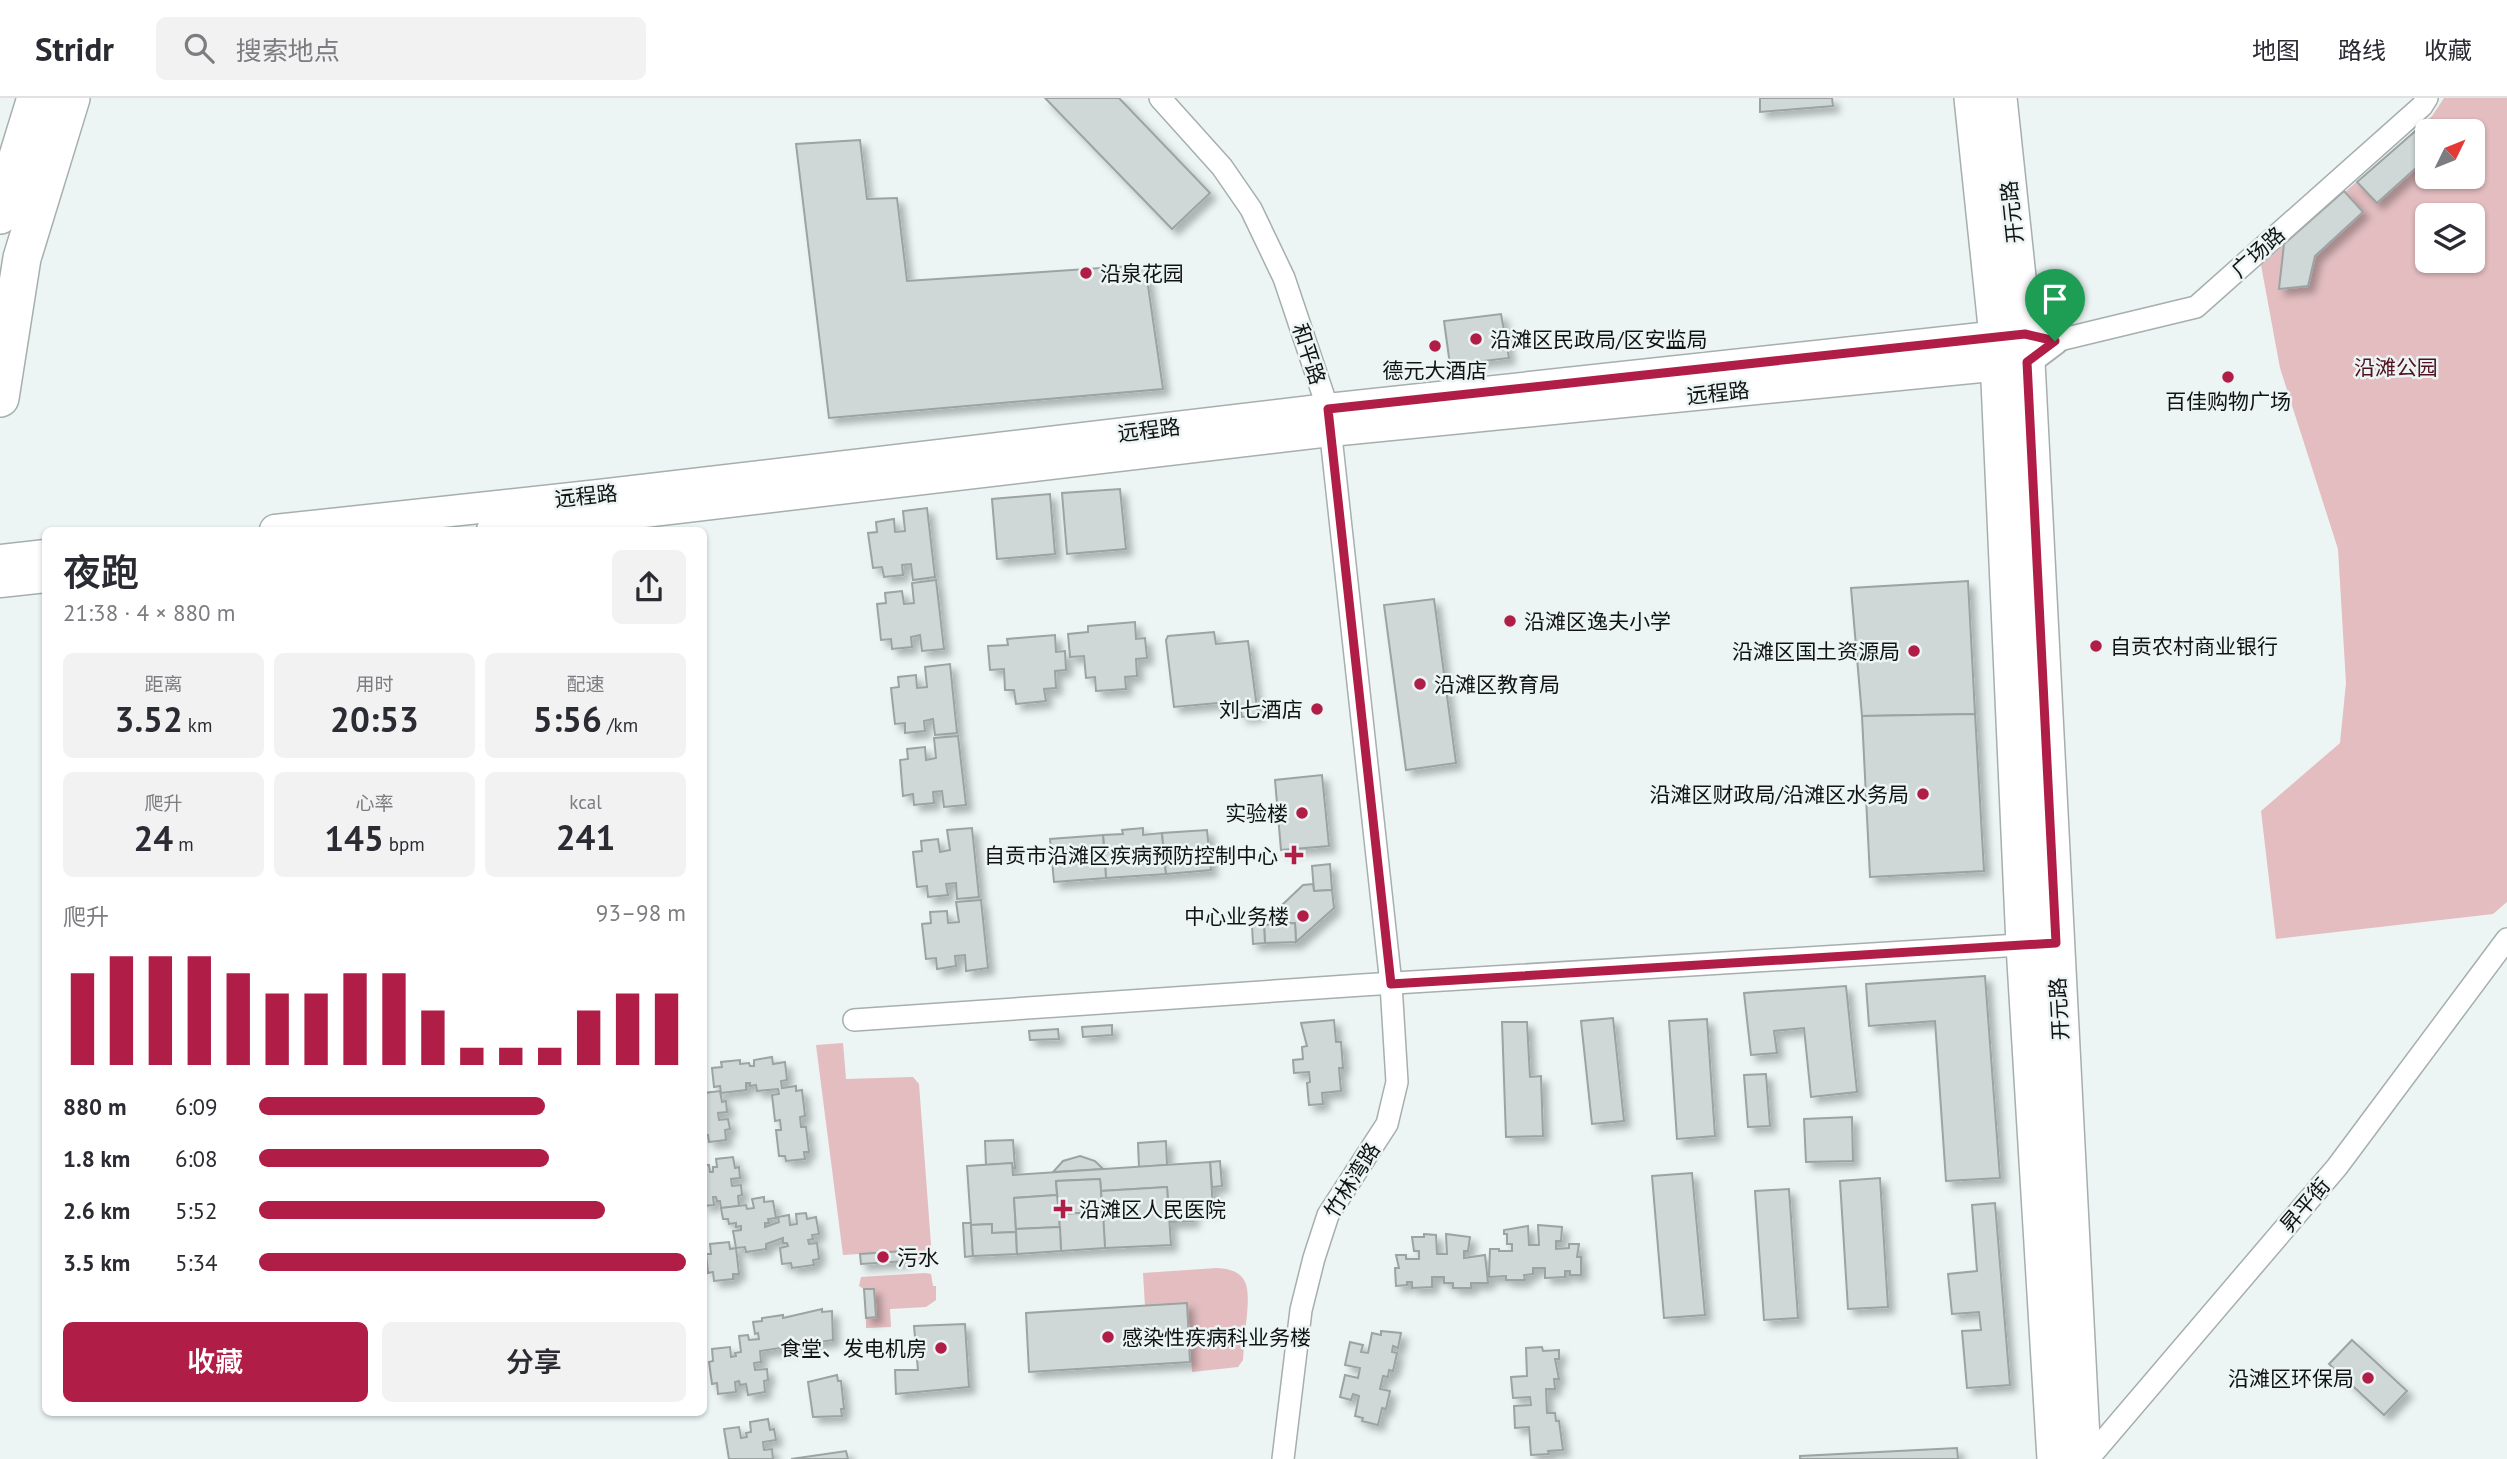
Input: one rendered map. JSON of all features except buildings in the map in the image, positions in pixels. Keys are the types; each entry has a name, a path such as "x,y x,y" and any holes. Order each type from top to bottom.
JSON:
{"highway":[{"path":"0,215 36,98"},
{"path":"0,398 22,258 71,98"}],"main road":[{"name":"开元路","path":"1972,98 2020,348"},
{"name":"开元路","path":"1999,98 2020,348 2055,1459"},
{"name":"远程路","path":"303,527 2020,348"},
{"name":"远程路","path":"515,527 1329,420"},
{"path":"0,560 42,555"},
{"path":"0,582 42,577"},
{"name":"开元路","path":"2040,944 2085,1459"}],"street":[{"name":"和平路","path":"1160,98 1222,167 1251,209 1284,278 1329,420 1391,984"},
{"name":"广场路","path":"2020,348 2196,307 2414,113 2427,98"},
{"name":"昇平街","path":"2085,1459 2337,1167 2507,939"},
{"path":"854,1020 2040,944"},
{"name":"竹林湾路","path":"1283,1459 1301,1310 1314,1258 1328,1215 1387,1124 1397,1082 1391,984"}],"green space":[{"name":"沿滩公园","path":"2444,98 2507,98 2507,902 2493,914 2276,939 2261,811 2340,743 2346,683 2338,549 2280,368 2261,265 2415,131 2415,189 2485,189 2485,119 2429,119"},
{"path":"843,1043 846,1079 913,1077 919,1084 932,1258 906,1261 904,1251 843,1255 816,1045"},
{"path":"1217,1268 1236,1272 1242,1277 1247,1289 1243,1360 1238,1367 1192,1372 1187,1303 1145,1306 1143,1273"},
{"path":"931,1274 933,1286 936,1286 936,1300 926,1307 890,1309 891,1327 866,1328 866,1318 876,1316 874,1289 859,1286 861,1277"}],"place":[{"name":"沿泉花园","path":"1086,273"},
{"name":"沿滩区民政局/区安监局","path":"1476,339"},
{"name":"德元大酒店","path":"1435,346"},
{"name":"百佳购物广场","path":"2228,377"},
{"name":"沿滩区逸夫小学","path":"1510,621"},
{"name":"自贡农村商业银行","path":"2096,646"},
{"name":"沿滩区国土资源局","path":"1914,651"},
{"name":"沿滩区教育局","path":"1420,684"},
{"name":"刘七酒店","path":"1317,709"},
{"name":"沿滩区财政局/沿滩区水务局","path":"1923,794"},
{"name":"实验楼","path":"1302,813"},
{"name":"自贡市沿滩区疾病预防控制中心","path":"1294,855"},
{"name":"中心业务楼","path":"1303,916"},
{"name":"沿滩区人民医院","path":"1063,1209"},
{"name":"污水","path":"883,1257"},
{"name":"感染性疾病科业务楼","path":"1108,1337"},
{"name":"食堂、发电机房","path":"941,1348"},
{"name":"沿滩区环保局","path":"2368,1378"}],"route":[{"path":"2025,334 2055,341 2027,362 2056,943 1391,984 1328,409 1997,336 2025,334"}]}
